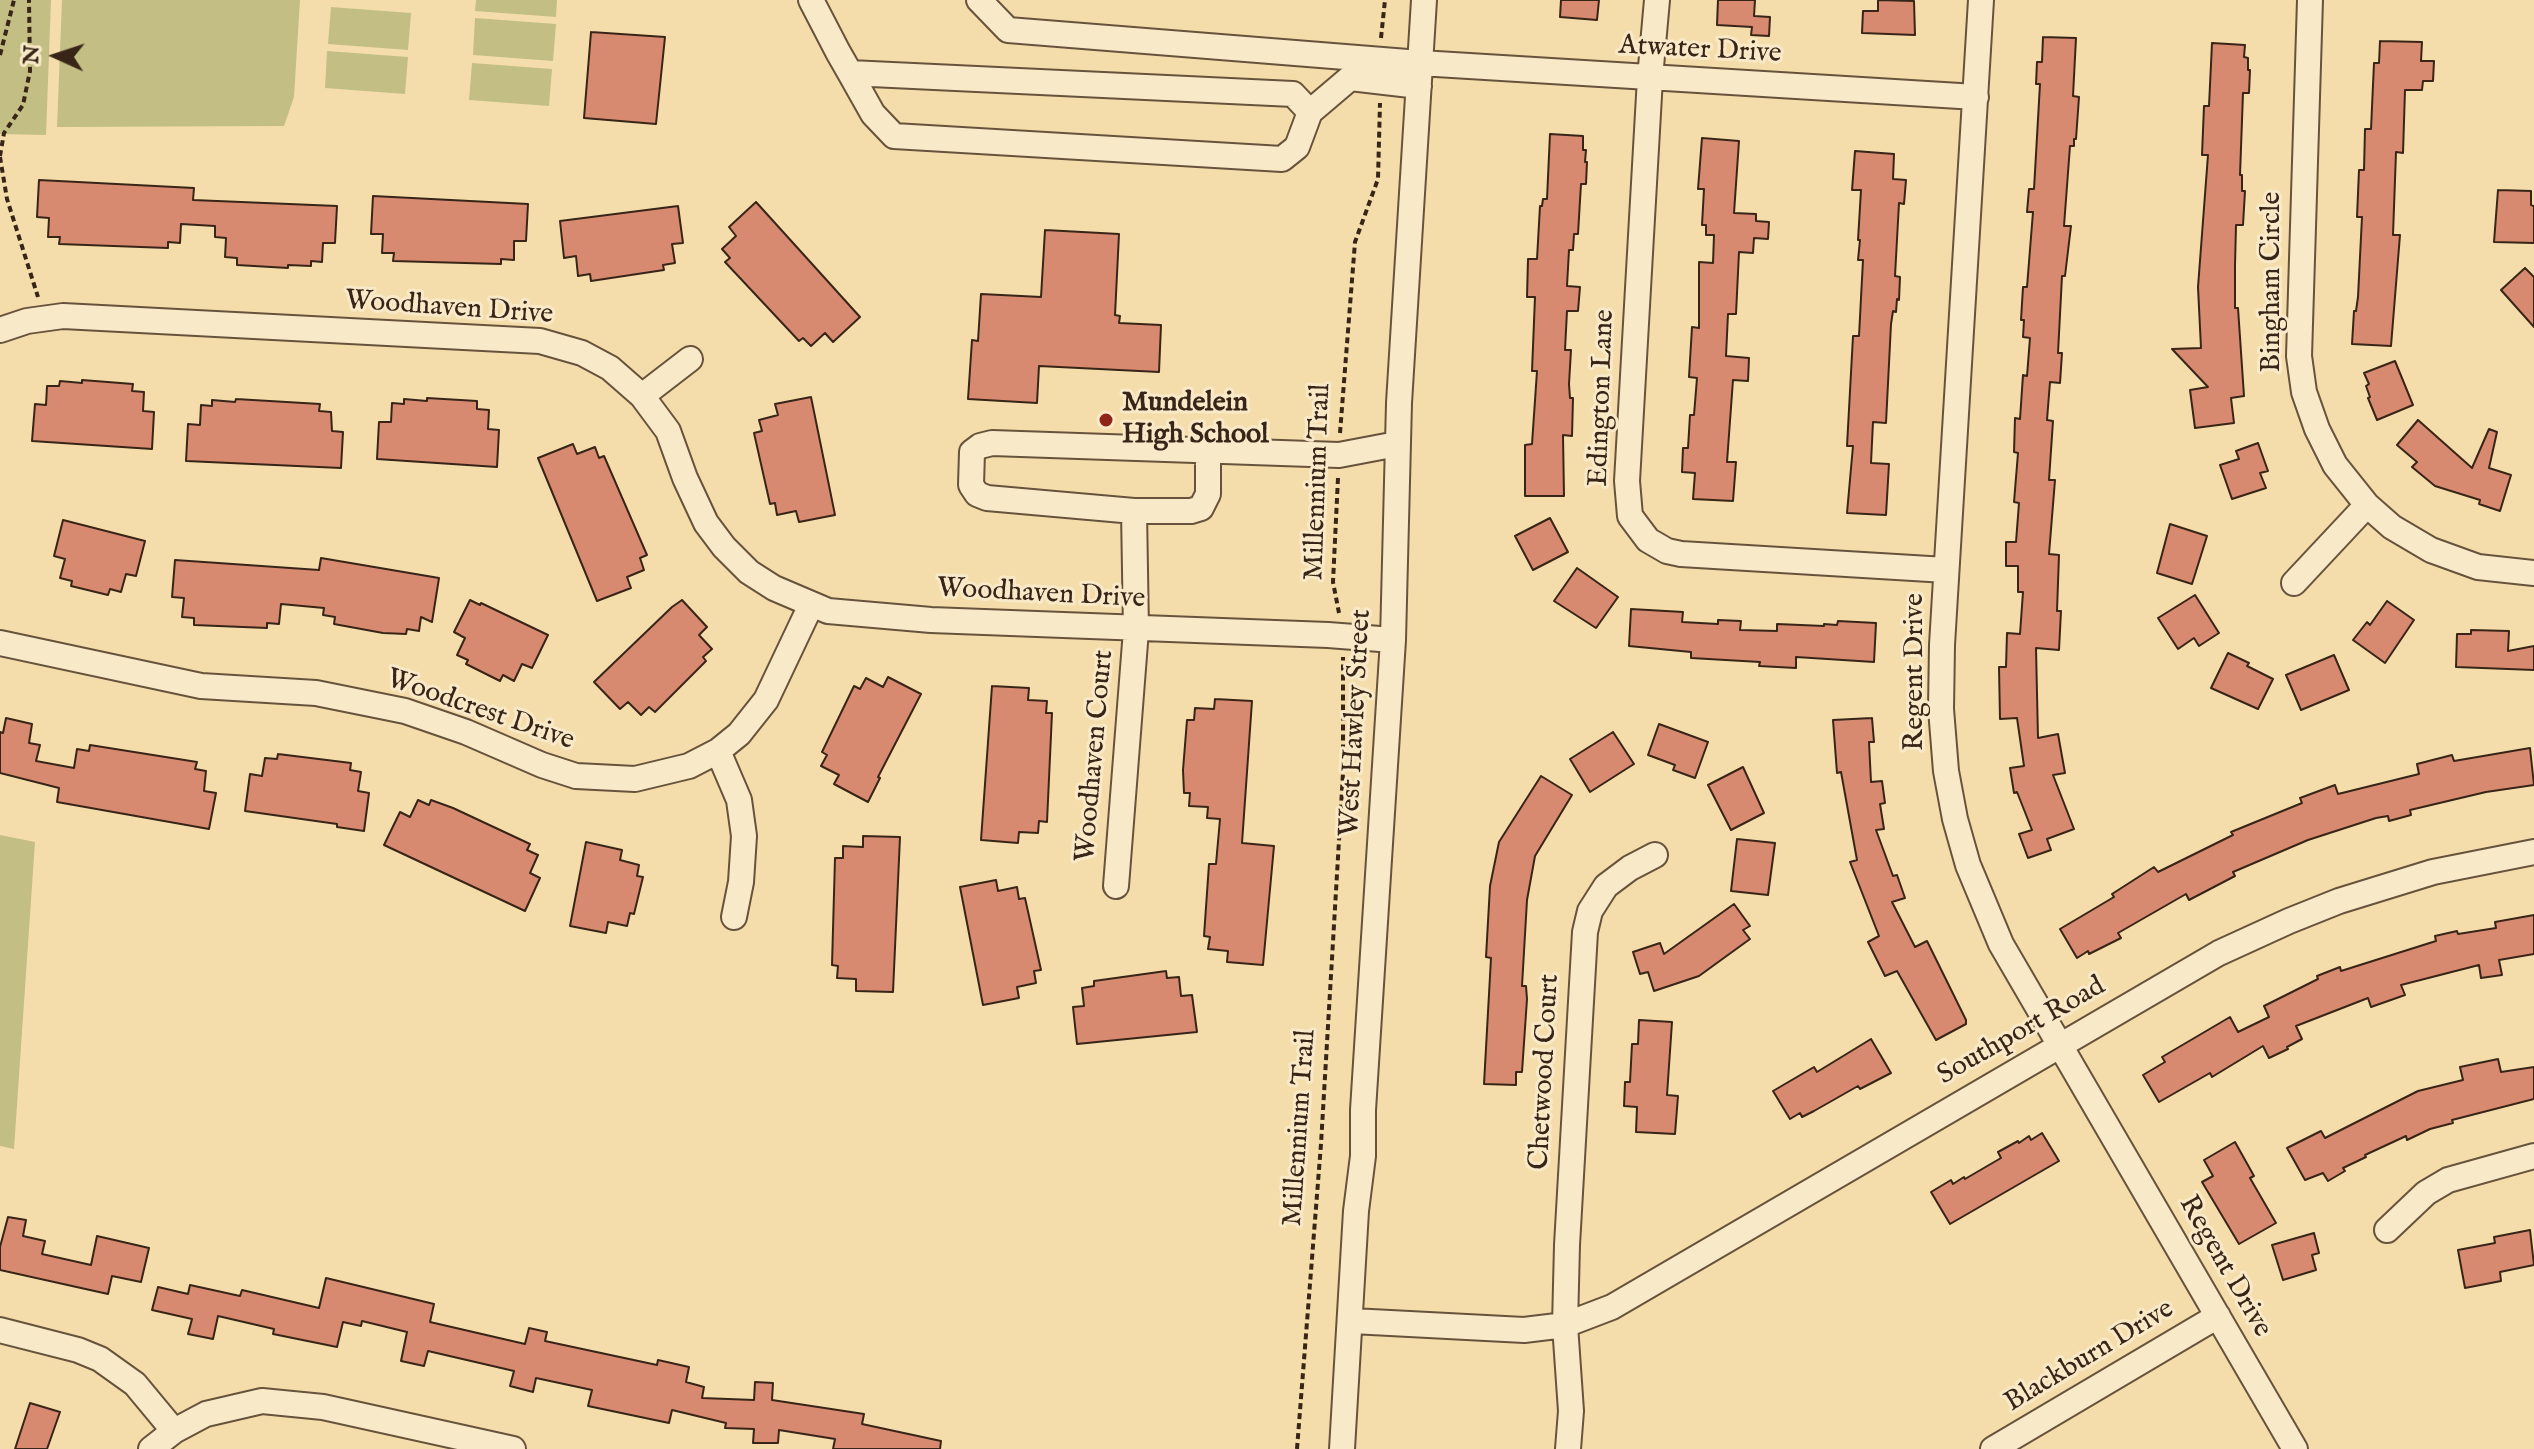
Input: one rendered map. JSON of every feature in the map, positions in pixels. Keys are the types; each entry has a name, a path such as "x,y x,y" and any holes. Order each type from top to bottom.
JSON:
{"street":[{"path":"795,0 803,0"},
{"path":"811,0 873,114 894,136 1282,159 1297,147 1310,112 1350,78 1379,70"},
{"path":"979,0 1008,30 1379,70"},
{"name":"West Hawley Street","path":"1342,1449 1352,1321 1356,1211 1363,1156 1363,1110 1393,640 1397,444 1424,0"},
{"name":"Edington Lane","path":"1657,0 1627,481 1630,516 1648,540 1667,551 1681,554 1946,570"},
{"name":"Regent Drive","path":"1981,0 1946,570 1941,709 1946,771 1955,819 1968,865 2001,944 2295,1449"},
{"name":"Bingham Circle","path":"2310,0 2299,356 2304,392 2317,429 2335,465 2367,505 2392,527 2431,550 2478,567 2534,573"},
{"name":"Atwater Drive","path":"1379,70 1420,75 1650,78 1976,97"},
{"path":"850,73 1293,94 1310,112"},
{"name":"Woodhaven Drive","path":"0,330 27,321 63,316 540,341 582,353 600,362 642,396 668,431 706,523 724,547 749,572 774,588 828,611 931,620 1393,640"},
{"path":"642,396 690,359"},
{"path":"1208,451 1208,494 1201,508 1191,511 1134,511 987,498 977,494 971,485 972,452 992,443 1339,455 1397,444"},
{"path":"2294,583 2367,505"},
{"name":"Woodhaven Court","path":"1116,886 1136,630 1134,511"},
{"name":"Woodcrest Drive","path":"0,643 201,686 316,693 405,711 576,776 635,779 689,766 718,751 739,734 766,700 811,605"},
{"path":"718,751 739,800 744,836 741,882 734,917"},
{"name":"Southport Road","path":"1352,1321 1524,1330 1565,1325 1612,1307 2219,953 2339,901 2433,872 2534,852"},
{"name":"Chetwood Court","path":"1568,1449 1571,1411 1565,1325 1585,932 1590,911 1606,886 1655,855"},
{"path":"2387,1230 2426,1193 2448,1180 2534,1156"},
{"name":"Blackburn Drive","path":"1993,1449 2218,1316"},
{"path":"0,1330 78,1350 100,1359 142,1391 174,1431"},
{"path":"151,1449 174,1431 206,1414 262,1401 300,1403 361,1415 462,1443 513,1449"}],"path":[{"path":"0,55 14,0"},
{"path":"29,0 30,71 23,105 4,133 0,156 7,199 45,318"},
{"name":"Millennium Trail","path":"1297,1449 1321,1144 1343,773 1343,636 1333,582 1343,372 1355,242 1378,179 1379,70 1385,0"}],"shaded area":[{"path":"0,0 51,0 46,135 0,134"},
{"path":"62,0 300,0 294,97 284,126 57,127"},
{"path":"476,0 557,0 556,17 475,11"},
{"path":"331,7 411,13 408,50 328,44"},
{"path":"475,18 556,24 553,61 473,55"},
{"path":"327,51 408,57 405,94 325,88"},
{"path":"472,63 552,69 549,106 469,100"},
{"path":"0,835 35,842 14,1149 0,1146"}],"building":[{"path":"1561,0 1599,0 1597,20 1560,17"},
{"path":"1718,0 1755,0 1754,16 1770,17 1769,36 1751,35 1752,27 1717,25"},
{"path":"1878,0 1914,1 1915,35 1862,33 1863,11 1878,11"},
{"path":"591,32 665,37 656,124 584,118"},
{"path":"2043,37 2076,38 2073,96 2079,97 2076,139 2074,146 2070,146 2064,226 2071,226 2065,276 2062,276 2058,353 2062,353 2060,383 2050,382 2047,420 2053,421 2049,480 2055,480 2049,554 2059,555 2059,650 2036,648 2038,738 2058,734 2065,773 2053,775 2074,829 2047,839 2051,850 2028,858 2019,834 2032,830 2017,792 2014,793 2010,768 2024,766 2017,718 2000,719 1999,667 2006,667 2007,633 2020,634 2023,592 2018,592 2018,566 2006,566 2006,542 2016,542 2019,503 2014,502 2018,453 2014,452 2015,418 2020,419 2023,375 2027,376 2030,338 2023,337 2024,320 2021,320 2033,212 2027,212 2029,189 2034,189 2040,84 2036,84 2037,62 2042,62"},
{"path":"2380,41 2422,42 2421,61 2434,61 2433,81 2423,81 2422,90 2405,90 2403,153 2396,152 2393,235 2400,235 2391,346 2352,344 2362,217 2357,217 2359,170 2364,170 2365,129 2371,129 2374,63 2379,63"},
{"path":"2212,43 2245,45 2244,57 2248,58 2250,70 2249,93 2243,93 2240,175 2242,191 2245,191 2243,225 2236,225 2235,266 2235,308 2238,308 2244,396 2231,398 2234,423 2195,428 2190,390 2208,387 2172,349 2201,348 2198,287 2208,155 2202,155 2204,106 2209,106"},
{"path":"1550,134 1583,136 1587,162 1586,184 1581,184 1578,234 1574,234 1573,250 1569,250 1567,286 1580,287 1578,311 1567,311 1565,350 1571,350 1572,436 1563,435 1564,496 1525,496 1525,445 1532,444 1537,371 1532,371 1535,297 1527,297 1528,259 1537,259 1540,206 1543,199 1547,199"},
{"path":"1702,138 1739,141 1734,213 1756,214 1756,221 1769,222 1768,239 1754,238 1753,253 1739,252 1736,314 1728,314 1726,356 1749,358 1748,381 1733,380 1727,462 1736,462 1733,501 1693,499 1695,473 1682,472 1683,448 1688,448 1690,415 1694,415 1697,378 1689,377 1692,327 1699,328 1699,262 1713,263 1714,235 1706,235 1706,225 1702,225 1704,189 1698,189"},
{"path":"1855,151 1894,154 1893,179 1906,180 1904,204 1899,203 1895,276 1900,277 1899,300 1891,324 1886,423 1873,422 1871,463 1889,464 1886,515 1847,513 1853,446 1847,446 1853,336 1859,336 1863,260 1858,260 1861,190 1852,190"},
{"path":"39,180 194,188 193,200 337,206 335,243 323,243 322,262 311,261 311,266 288,265 288,268 237,265 237,258 225,257 226,238 215,237 215,226 181,224 180,243 168,242 168,248 59,244 60,237 48,237 49,218 37,217"},
{"path":"2498,190 2531,191 2534,243 2494,242"},
{"path":"373,196 528,204 526,241 514,241 514,260 501,259 501,264 393,261 394,253 382,253 383,234 371,234"},
{"path":"756,202 860,317 833,342 825,333 811,346 803,338 799,341 725,262 730,258 722,249 736,236 729,227"},
{"path":"678,206 683,243 672,244 675,263 663,265 664,270 591,281 590,274 578,276 576,256 564,258 560,221"},
{"path":"1045,230 1119,234 1115,315 1120,316 1119,323 1161,325 1159,372 1039,366 1037,403 968,399 972,340 978,341 981,294 1041,297"},
{"path":"2525,268 2534,277 2534,327 2501,290"},
{"path":"2395,361 2413,405 2377,420 2368,398 2366,386 2369,384 2364,373"},
{"path":"82,380 133,384 132,391 144,392 143,411 154,412 152,449 32,441 35,404 46,405 47,386 59,386 60,381 82,383"},
{"path":"811,397 835,515 799,522 796,511 777,515 775,503 770,504 754,433 762,431 759,420 778,415 775,404"},
{"path":"427,398 477,401 477,409 489,410 488,429 499,430 497,467 377,459 379,422 391,422 392,403 404,404 404,399 427,401"},
{"path":"236,399 320,404 319,411 331,412 332,431 343,432 341,468 186,461 188,424 200,425 201,405 212,406 212,400 235,402"},
{"path":"2418,420 2472,468 2489,429 2497,432 2489,468 2511,475 2500,511 2479,504 2480,500 2435,486 2412,467 2417,462 2397,445"},
{"path":"2258,443 2268,471 2260,473 2266,488 2232,499 2220,465 2239,459 2236,451"},
{"path":"573,444 577,454 595,447 599,458 604,456 647,555 640,558 644,570 627,577 631,588 597,601 538,458"},
{"path":"1550,518 1568,552 1533,570 1515,536"},
{"path":"63,520 145,541 136,576 126,574 121,592 110,589 108,595 71,586 72,581 60,578 65,559 54,556"},
{"path":"2170,524 2207,536 2192,584 2157,573"},
{"path":"321,558 439,578 432,622 421,617 419,631 407,629 406,634 383,633 334,624 335,617 323,615 324,608 281,604 279,624 267,623 267,628 194,625 194,618 182,617 184,598 172,597 175,560 319,570"},
{"path":"1577,568 1618,597 1596,628 1554,601"},
{"path":"2195,595 2219,633 2199,646 2194,638 2178,649 2158,618"},
{"path":"470,600 548,635 532,668 522,664 514,681 503,675 500,681 466,664 468,660 457,655 465,638 454,632"},
{"path":"682,600 707,627 699,635 712,649 703,657 706,661 655,712 649,707 641,715 628,702 620,709 594,682"},
{"path":"2387,601 2414,620 2385,663 2353,640 2367,622 2370,625"},
{"path":"1631,609 1683,612 1682,622 1718,624 1718,620 1741,621 1740,630 1777,631 1777,624 1824,626 1837,625 1838,621 1876,623 1874,662 1796,657 1796,668 1759,666 1760,662 1691,658 1691,652 1629,646"},
{"path":"2471,630 2509,631 2508,651 2534,646 2534,670 2456,667 2457,634 2471,634"},
{"path":"2228,653 2273,679 2258,709 2211,688"},
{"path":"2334,655 2349,690 2301,710 2286,675"},
{"path":"888,677 921,694 868,802 834,784 839,775 821,766 827,755 822,752 854,686 860,689 866,678 883,687"},
{"path":"992,686 1029,688 1028,700 1047,701 1046,713 1052,713 1047,822 1039,821 1038,833 1019,832 1018,843 981,840"},
{"path":"1215,699 1252,701 1242,843 1274,846 1263,965 1227,962 1228,951 1208,949 1210,937 1204,936 1209,864 1216,864 1220,819 1207,818 1208,807 1189,806 1190,793 1184,793 1183,770 1187,720 1194,720 1195,708 1214,709"},
{"path":"6,718 32,724 29,743 40,745 36,761 74,768 77,749 89,751 90,745 197,762 195,769 206,771 204,791 216,793 209,829 57,802 59,788 0,773 0,732 3,733"},
{"path":"1872,718 1874,742 1869,742 1871,782 1882,781 1885,803 1880,804 1884,829 1876,830 1893,876 1897,875 1905,898 1892,902 1915,947 1927,941 1966,1020 1966,1024 1936,1040 1897,971 1885,976 1868,942 1879,936 1850,862 1857,860 1841,772 1837,773 1833,720"},
{"path":"1659,724 1708,742 1695,778 1673,770 1675,765 1648,755"},
{"path":"1613,732 1634,764 1590,792 1570,759"},
{"path":"2530,748 2534,785 2486,792 2410,810 2411,815 2389,821 2388,816 2376,818 2308,840 2233,872 2235,876 2189,900 2186,894 2118,933 2121,938 2077,958 2060,929 2114,897 2112,894 2154,867 2158,872 2233,835 2231,832 2302,803 2300,798 2335,785 2338,794 2419,774 2417,764 2452,755 2454,761"},
{"path":"278,754 351,763 350,770 361,772 358,791 369,793 364,831 337,827 337,824 245,811 250,774 262,776 265,758 277,759"},
{"path":"1743,767 1764,813 1731,830 1708,785"},
{"path":"1541,776 1572,795 1535,856 1527,900 1522,986 1526,986 1527,999 1522,1072 1516,1072 1516,1085 1484,1084 1491,958 1486,957 1490,886 1499,842"},
{"path":"418,800 429,805 431,800 453,808 530,844 527,850 538,855 530,873 540,878 525,911 384,845 400,812 410,817"},
{"path":"863,836 900,837 893,992 856,991 856,979 837,978 838,966 832,965 835,858 843,858 843,846 863,847"},
{"path":"1737,839 1775,843 1768,895 1731,891"},
{"path":"586,842 622,850 620,860 639,865 637,876 643,877 634,914 630,913 627,926 608,922 606,933 570,926"},
{"path":"996,880 998,891 1017,887 1019,899 1025,898 1041,970 1034,971 1036,983 1017,987 1019,998 983,1005 960,887"},
{"path":"1734,904 1750,926 1743,930 1750,939 1699,976 1654,991 1648,972 1640,974 1633,952 1660,943 1664,954"},
{"path":"2534,915 2534,954 2499,960 2502,975 2481,978 2479,965 2401,985 2405,995 2371,1007 2368,998 2296,1026 2302,1039 2288,1049 2269,1058 2263,1046 2212,1077 2210,1073 2159,1102 2143,1075 2165,1062 2162,1057 2230,1017 2238,1032 2269,1017 2264,1006 2318,979 2317,976 2436,941 2435,936 2496,928 2495,922"},
{"path":"1166,971 1167,978 1179,977 1181,996 1192,995 1197,1032 1077,1044 1073,1007 1084,1006 1082,988 1094,986 1094,981"},
{"path":"1639,1020 1672,1022 1667,1095 1678,1096 1675,1134 1636,1132 1637,1107 1624,1106 1625,1082 1630,1082 1632,1044 1638,1044"},
{"path":"1871,1039 1891,1073 1860,1089 1858,1086 1802,1117 1800,1113 1790,1119 1773,1091 1814,1067 1817,1072"},
{"path":"2498,1059 2501,1072 2534,1067 2534,1099 2452,1120 2453,1123 2407,1140 2406,1136 2365,1155 2328,1181 2323,1173 2305,1180 2287,1148 2321,1131 2325,1138 2418,1091 2463,1080 2460,1067"},
{"path":"2042,1133 2059,1161 1950,1224 1931,1192 1951,1180 1953,1184 1965,1179 2001,1158 1998,1152"},
{"path":"2235,1142 2254,1176 2250,1178 2276,1223 2239,1244 2202,1182 2213,1176 2204,1160"},
{"path":"8,1217 26,1220 23,1236 45,1241 42,1254 91,1265 97,1236 149,1248 141,1282 112,1276 108,1294 0,1270 0,1247"},
{"path":"2530,1230 2534,1265 2500,1272 2501,1281 2465,1288 2458,1250 2495,1243 2494,1237"},
{"path":"2314,1233 2319,1253 2312,1255 2316,1270 2283,1280 2272,1245"},
{"path":"326,1278 434,1304 430,1322 525,1344 529,1328 547,1332 545,1341 657,1365 658,1360 689,1367 686,1382 704,1387 702,1398 754,1400 755,1382 773,1383 772,1400 864,1414 862,1424 941,1441 940,1449 833,1449 835,1439 779,1430 778,1443 753,1443 754,1429 725,1428 726,1423 672,1410 669,1423 588,1406 592,1390 536,1378 533,1392 510,1386 514,1371 428,1351 424,1366 401,1361 407,1332 362,1321 361,1326 343,1322 337,1347 273,1334 274,1329 218,1316 213,1339 188,1334 192,1319 152,1310 158,1287 188,1294 190,1285 240,1296 242,1290 319,1308"},
{"path":"30,1403 60,1412 47,1449 15,1449"}],"place":[{"name":"Mundelein High School","path":"1106,420"}]}
